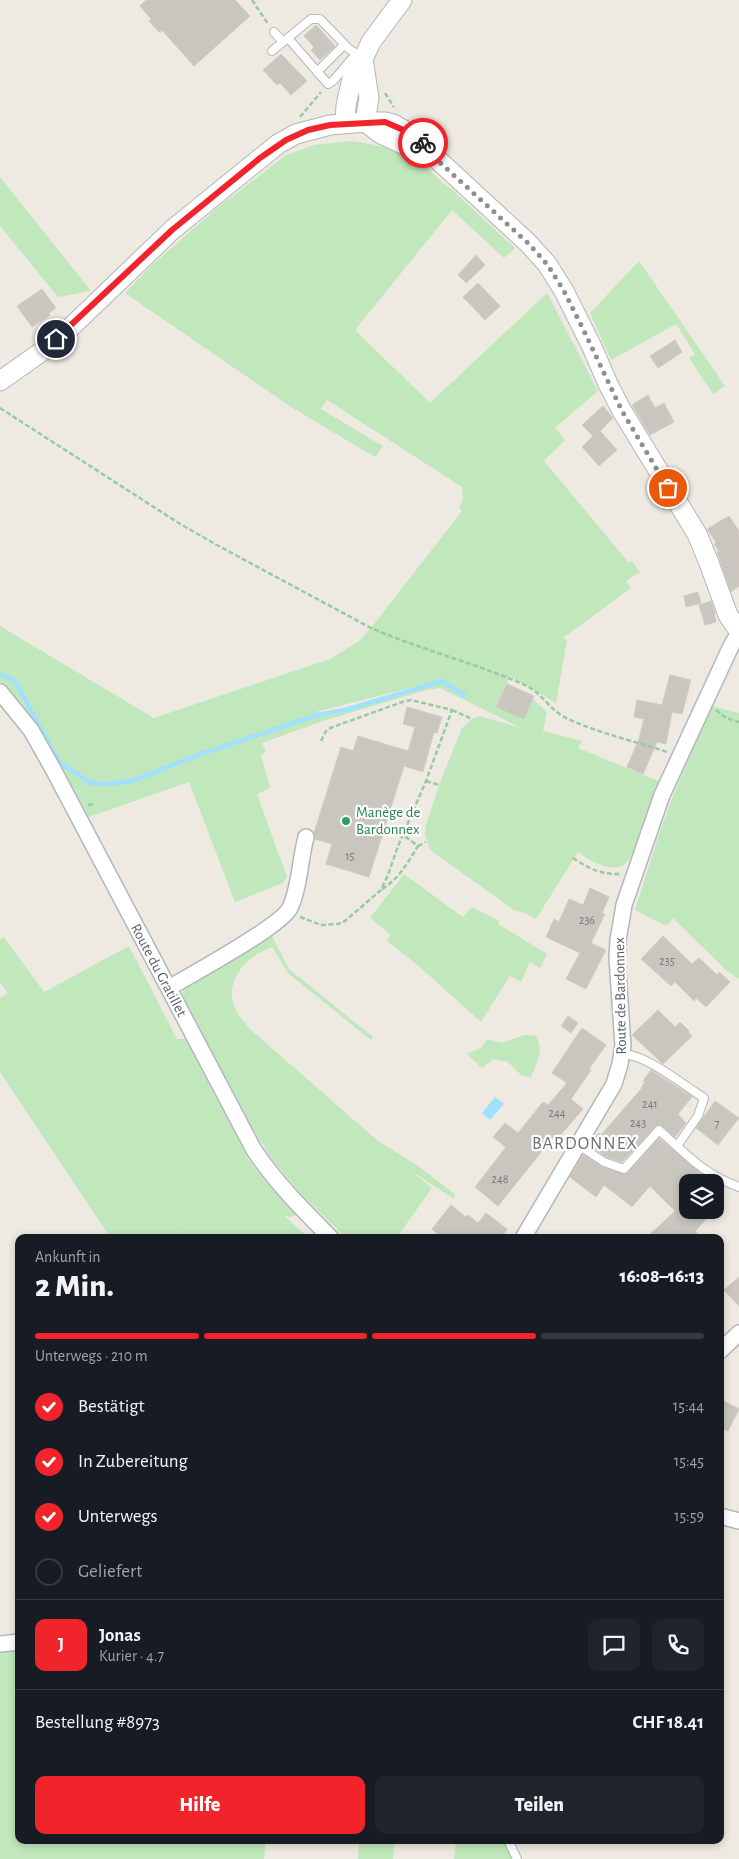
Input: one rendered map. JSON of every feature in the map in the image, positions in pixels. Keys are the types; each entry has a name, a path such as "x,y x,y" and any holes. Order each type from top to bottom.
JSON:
{"street":[{"path":"345,123 346,105 359,56 402,0"},
{"path":"359,56 369,98 365,122"},
{"name":"Route de Bardonnex","path":"0,380 44,350 69,329 172,230 260,158 286,140 308,130 345,123 385,122 401,128 418,138 436,159 528,243 555,276 592,347 622,411 696,534 728,615 739,632 662,795 624,905 618,940 618,987 622,1054 614,1084 525,1234"},
{"name":"Route du Gratillet","path":"0,692 31,730 54,769 254,1150 270,1173 296,1203 327,1234"},
{"path":"169,988 269,928 288,912 293,898 306,836"},
{"path":"724,1347 739,1333"},
{"path":"724,1517 739,1521"},
{"path":"0,1644 15,1642"}],"lane":[{"path":"272,51 285,40 311,18 315,18 320,19 344,44 359,56 328,84 285,40 274,32"},
{"path":"318,72 344,44"},
{"path":"622,1054 643,1058 704,1098 698,1116 677,1146"},
{"path":"577,1144 604,1162 624,1169 659,1130 705,1171 739,1186"},
{"path":"510,1844 517,1859"}],"path":[{"path":"252,0 274,32"},
{"path":"286,140 303,112 328,84"},
{"path":"383,86 397,110"},
{"path":"0,408 176,522 371,628 529,687 538,693 555,711 577,722 681,757"},
{"path":"707,699 722,716 739,722"},
{"path":"321,741 326,731 330,728 411,700 452,710 472,718"},
{"path":"381,890 426,781 452,710"},
{"path":"426,781 439,785"},
{"path":"403,835 418,846"},
{"path":"288,912 313,924 333,926 345,921 381,890 391,884 418,846 426,842"},
{"path":"573,858 590,868 605,873 634,872"}],"green space":[{"path":"351,141 382,147 410,157 419,162 451,189 515,248 504,258 452,210 355,330 430,403 547,293 598,391 555,428 565,440 544,461 629,563 632,561 640,572 626,581 631,588 563,638 567,640 556,703 510,676 496,706 524,719 533,699 547,712 543,731 582,741 578,748 661,782 633,853 627,862 620,866 608,867 588,859 578,852 536,919 514,910 430,850 425,835 426,825 439,785 462,728 472,719 480,716 521,728 440,688 426,690 320,722 262,743 266,752 261,755 270,788 257,794 287,877 283,883 235,902 189,782 89,817 60,764 27,712 0,682 0,626 154,718 330,659 359,641 371,628 462,511 459,508 463,500 462,487 327,400 321,409 383,446 375,457 291,407 125,293 150,267 216,209 286,155 314,145","holes":["425,684 425,688 338,714 318,717 316,712"]},
{"path":"0,177 91,291 58,297 0,226"},
{"path":"639,261 725,386 713,394 689,358 695,354 676,324 611,360 590,313"},
{"path":"712,706 739,713 739,979 727,971 673,918 667,926 635,910 676,788"},
{"path":"404,874 463,917 472,907 500,921 498,924 547,954 540,968 530,962 521,982 510,976 481,1022 422,969 387,941 391,935 370,918"},
{"path":"271,934 289,969 373,1037 371,1040 289,974 272,947 262,951 245,964 234,981 232,990 233,1001 237,1012 251,1030 378,1141 418,1166 455,1194 454,1199 411,1171 432,1188 399,1234 342,1234 301,1194 271,1158 252,1127 183,999 182,993 187,985"},
{"path":"4,937 44,992 129,946 177,1039 186,1039 248,1159 270,1187 296,1215 290,1217 283,1215 305,1234 179,1234 171,1221 178,1234 108,1234 0,1072 0,998 8,993 0,982 0,939"},
{"path":"524,1035 536,1036 540,1051 531,1077 522,1076 508,1062 493,1059 482,1068 467,1054 482,1047 487,1039 502,1043"},
{"path":"15,1648 15,1844 266,1844 264,1859 0,1859 0,1649"},
{"path":"359,1844 394,1844 393,1859 358,1859"},
{"path":"456,1844 507,1844 514,1859 454,1859"}],"water":[{"path":"495,1097 504,1104 490,1120 482,1113"}],"building":[{"path":"146,0 235,0 250,16 194,66 162,30 160,33 149,21 151,19 140,6"},
{"path":"316,25 335,46 320,60 311,50 314,47 304,36"},
{"path":"281,54 307,81 291,95 280,83 277,85 263,70"},
{"path":"476,255 485,265 466,283 458,275"},
{"path":"478,283 500,306 485,320 463,297"},
{"path":"42,289 56,308 49,313 50,315 32,327 17,306"},
{"path":"675,340 682,352 658,368 650,356"},
{"path":"648,395 655,408 664,403 674,422 650,435 632,405"},
{"path":"603,406 613,418 600,431 617,450 599,466 582,447 593,436 582,425"},
{"path":"729,516 739,531 739,586 731,592 717,552 719,551 714,544 716,542 707,529"},
{"path":"698,592 701,603 686,607 684,596"},
{"path":"711,601 716,622 705,625 699,605"},
{"path":"670,675 691,680 682,714 672,712 666,744 657,742 643,774 627,767 639,739 644,719 634,717 637,700 662,705"},
{"path":"507,684 534,696 524,719 496,707"},
{"path":"407,707 442,717 437,733 434,732 423,772 404,766 369,877 326,864 332,844 315,839 314,833 341,747 353,751 358,736 408,751 415,727 403,724"},
{"path":"590,888 609,897 602,913 605,914 591,943 606,950 586,989 566,979 580,953 546,937 554,919 559,922 569,899 583,905"},
{"path":"663,936 692,964 699,958 717,975 719,972 730,982 706,1007 696,998 694,1001 675,982 671,986 641,959"},
{"path":"658,1010 675,1027 680,1022 692,1036 663,1064 632,1035"},
{"path":"568,1016 578,1023 571,1033 561,1026"},
{"path":"582,1028 606,1045 571,1099 583,1109 557,1139 554,1136 498,1206 475,1187 506,1147 493,1137 505,1123 518,1133 543,1102 548,1105 567,1083 552,1073"},
{"path":"651,1070 692,1097 678,1114 686,1123 675,1137 662,1126 657,1125 622,1162 607,1157 589,1145 599,1133 601,1135 642,1088 645,1082 643,1081"},
{"path":"715,1101 739,1118 718,1145 696,1128"},
{"path":"659,1138 702,1174 679,1174 679,1219 706,1219 695,1231 698,1234 650,1234 675,1211 650,1186 632,1207 604,1185 596,1197 570,1177 583,1155 602,1167 626,1174"},
{"path":"451,1205 466,1217 468,1215 478,1223 486,1213 507,1229 504,1234 438,1234 432,1229"},
{"path":"739,1277 739,1306 724,1290"},
{"path":"724,1401 739,1409 728,1431 724,1430"}],"waterway":[{"path":"0,675 12,679 17,685 60,763 91,783 106,784 132,781 198,755 317,715 345,710 442,681 464,695"}],"way so far":[{"path":"423,143 436,159 528,243 547,264 564,291 622,411 668,488"}],"place":[{"name":"Manège de Bardonnex","path":"346,821"}],"district":[{"name":"BARDONNEX","path":"585,1143"}],"route":[{"path":"56,339 69,329 172,230 278,144 296,134 330,125 385,122 408,132 423,143"}]}
